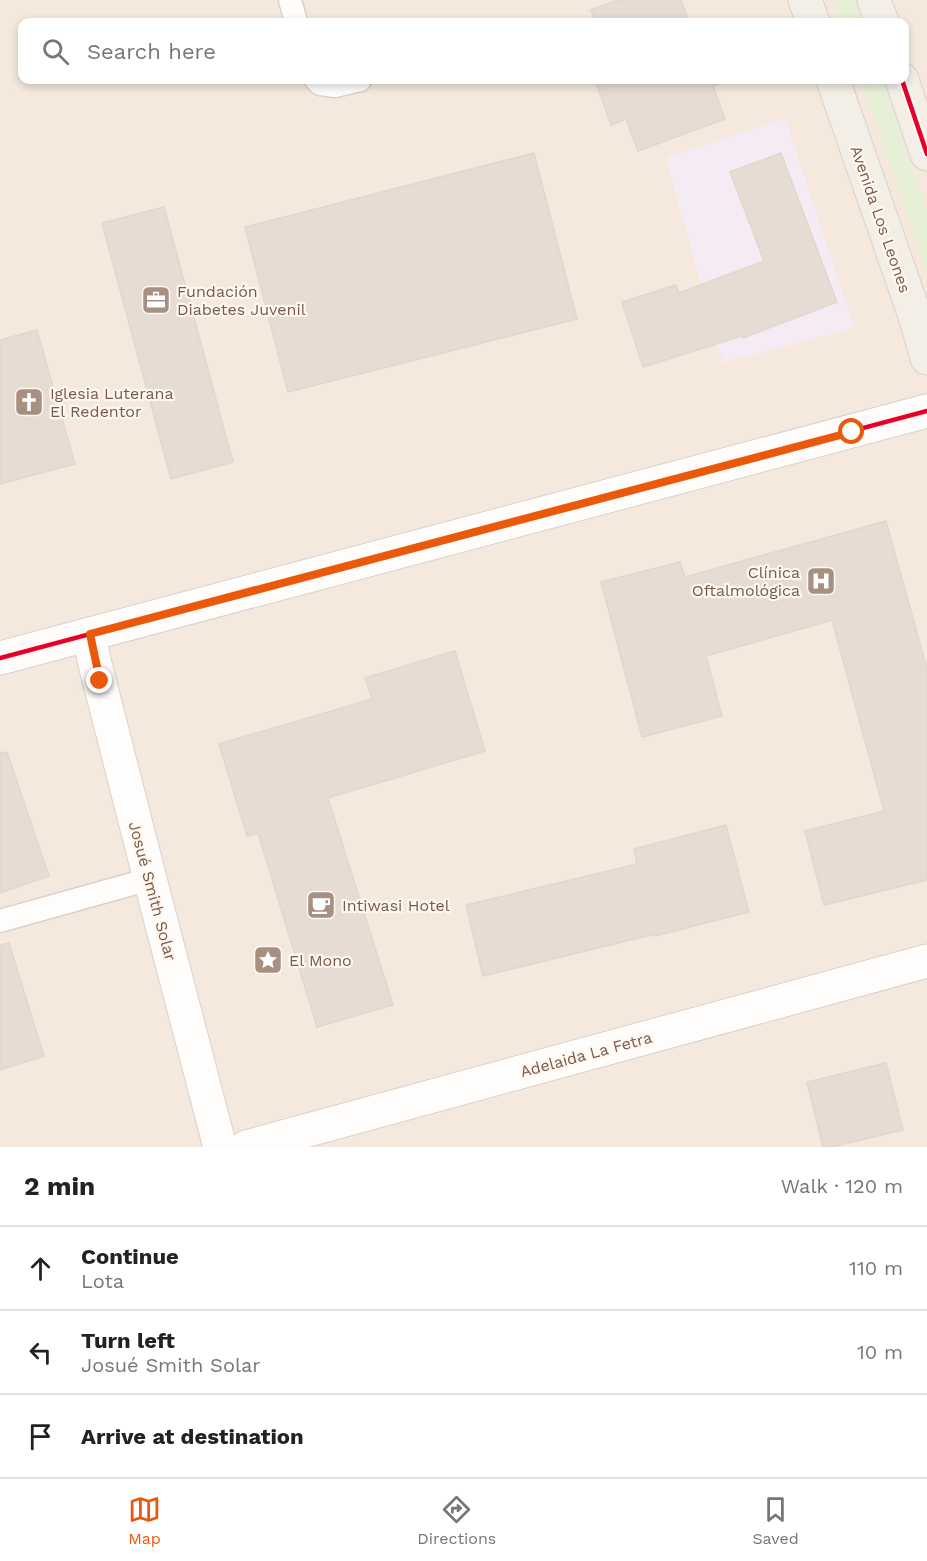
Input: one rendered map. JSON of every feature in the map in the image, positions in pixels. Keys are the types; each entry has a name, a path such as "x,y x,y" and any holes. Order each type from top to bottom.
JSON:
{"main road":[{"path":"805,0 812,18"},
{"path":"874,0 881,18"},
{"name":"Avenida Los Leones","path":"834,84 914,313 927,358"},
{"path":"903,84 927,154"}],"street":[{"path":"0,658 927,411"},
{"name":"Josué Smith Solar","path":"90,634 94,660 220,1147"},
{"name":"Adelaida La Fetra","path":"246,1147 927,961"}],"lane":[{"path":"290,0 295,18"},
{"path":"320,84 334,86 343,84"},
{"path":"0,921 150,879"}],"shaded area":[{"path":"0,0 927,0 927,1147 0,1147"},
{"path":"785,118 854,328 723,363 666,158"}],"green space":[{"path":"835,0 856,0 862,18 841,18"},
{"path":"863,84 884,84 927,212 927,274"}],"building":[{"path":"618,0 681,0 688,18 594,18 591,10"},
{"path":"596,84 718,84 713,86 725,119 638,151 626,119 611,125"},
{"path":"534,153 577,319 288,392 245,227"},
{"path":"781,153 837,302 743,338 742,336 643,367 622,302 676,285 679,293 764,261 730,172"},
{"name":"Fundación Diabetes Juvenil","path":"164,207 233,462 171,479 102,223"},
{"name":"Iglesia Luterana El Redentor","path":"37,330 75,464 0,484 0,340"},
{"path":"886,521 927,669 927,880 824,905 805,831 884,811 832,620 706,656 722,716 642,737 601,582 680,562 685,577"},
{"path":"455,651 485,751 328,798 393,1005 317,1027 258,833 247,836 219,744 372,699 365,678"},
{"path":"7,752 49,876 0,893 0,753"},
{"path":"726,825 749,912 483,976 466,905 637,864 634,849"},
{"path":"9,943 44,1056 0,1070 0,945"},
{"path":"886,1063 903,1130 832,1147 823,1147 807,1082"}],"transit line":[{"path":"903,84 927,154"},
{"path":"0,658 927,411"}],"place":[{"name":"Fundación Diabetes Juvenil","path":"156,300"},
{"name":"Iglesia Luterana El Redentor","path":"29,402"},
{"name":"Clínica Oftalmológica","path":"821,581"},
{"name":"Intiwasi Hotel","path":"321,905"},
{"name":"El Mono","path":"268,960"}],"route":[{"path":"100,681 90,634 852,432"}]}
